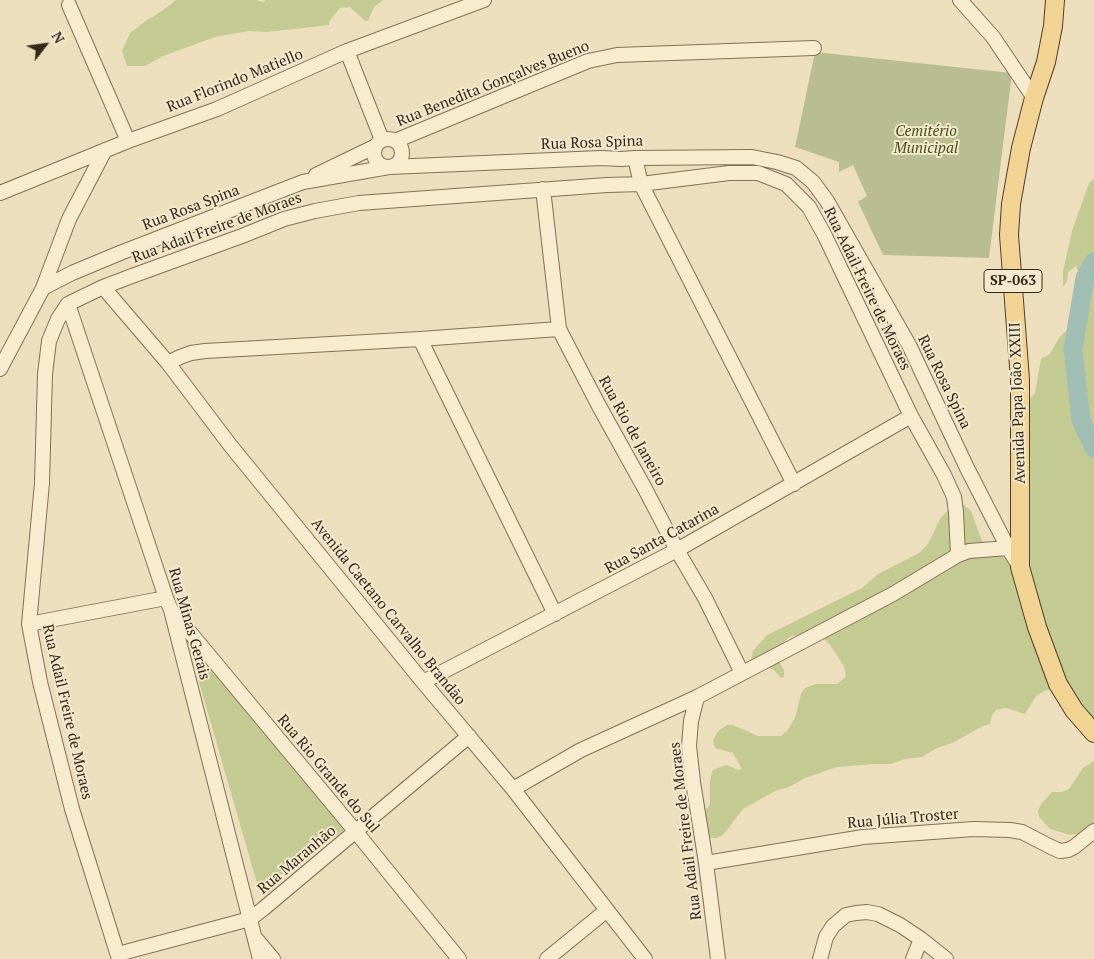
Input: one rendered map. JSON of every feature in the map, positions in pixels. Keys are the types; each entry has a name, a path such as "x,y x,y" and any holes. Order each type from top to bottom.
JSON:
{"main road":[{"name":"Avenida Papa João XXIII","path":"1054,0 1053,26 1046,62 1021,148 1011,204 1009,235 1020,380 1020,567 1036,627 1058,684 1074,710 1094,733"}],"street":[{"path":"960,0 993,37 1034,98"},
{"name":"Rua Florindo Matiello","path":"0,193 128,141 217,109 348,51 477,1"},
{"path":"69,5 128,141"},
{"name":"Rua Benedita Gonçalves Bueno","path":"303,182 384,142 588,61 617,55 814,48"},
{"path":"348,51 384,142"},
{"path":"384,142 400,146 400,159 396,165 382,166 376,160 374,153 384,142"},
{"path":"0,369 43,288 69,219 105,150"},
{"name":"Rua Rosa Spina","path":"43,288 72,273 120,253 303,182 389,167 604,171 621,160 635,158 752,157 777,162 796,168 813,182 827,201 908,345 967,468 1008,548 1020,567"},
{"path":"635,158 641,184 794,484"},
{"name":"Rua Adail Freire de Moraes","path":"118,957 72,809 40,682 29,624 42,482 45,374 49,341 58,319 68,304 103,288 284,219 315,211 358,203 543,189 604,171 641,184 729,173 758,173 786,184 809,207 817,222 911,416 954,497 958,555"},
{"name":"Rua Rio de Janeiro","path":"543,189 559,328 599,406 705,598 742,674"},
{"name":"Avenida Caetano Carvalho Brandão","path":"103,288 168,363 230,445 512,789 645,959"},
{"name":"Rua Minas Gerais","path":"68,304 169,604 260,959"},
{"path":"168,363 190,353 205,351 420,339 559,328"},
{"path":"420,339 555,614"},
{"name":"Rua Santa Catarina","path":"423,682 677,550 911,416"},
{"path":"512,789 581,750 697,697 742,674 893,594 958,555 969,551 1008,548"},
{"path":"29,624 169,604"},
{"name":"Rua Rio Grande do Sul","path":"169,604 459,959"},
{"name":"Rua Adail Freire de Moraes","path":"697,697 691,721 689,746 718,959"},
{"name":"Rua Maranhão","path":"118,957 250,919 469,736"},
{"name":"Rua Júlia Troster","path":"706,863 863,837 974,829 1022,832 1060,851 1074,847 1094,831"},
{"path":"547,959 607,910"},
{"path":"820,959 826,937 833,926 846,915 866,912 878,914 900,925 946,959"},
{"path":"255,938 273,959"},
{"path":"913,959 921,939"}],"green space":[{"path":"176,0 256,0 263,2 266,0 383,0 374,7 368,21 364,20 350,7 340,8 329,21 329,25 267,32 249,31 215,37 163,56 145,66 127,66 122,51 130,33"},
{"name":"Cemitério Municipal","path":"815,52 1012,73 989,258 883,255 858,202 867,196 853,165 839,172 839,162 795,147"},
{"path":"1094,179 1094,731 1057,690 1047,690 1036,696 1025,714 1006,708 996,710 992,715 990,724 952,743 937,748 922,757 905,759 891,764 837,767 805,778 789,787 775,791 743,809 723,835 716,838 705,838 705,808 707,809 710,804 710,780 713,770 726,765 739,770 742,769 733,753 715,748 713,740 718,731 727,725 733,725 758,736 781,736 787,731 795,718 801,694 805,688 816,684 837,684 846,677 844,666 830,645 819,634 811,632 789,637 774,653 784,670 784,677 781,678 774,670 751,659 753,651 767,635 862,588 878,574 919,553 928,544 940,519 949,509 956,505 964,505 971,511 982,541 1015,566 1023,406 1035,393 1041,359 1050,354 1059,338 1076,320 1080,308 1086,299 1086,290 1076,266 1068,272 1067,281 1063,287 1063,271 1072,231 1089,183"},
{"path":"184,630 348,827 259,890"},
{"path":"1094,761 1094,832 1070,835 1050,829 1039,817 1038,811 1041,804 1052,792 1062,792 1069,789 1083,768"}],"waterway":[{"path":"1094,262 1085,278 1073,349 1081,420 1094,448"}]}
